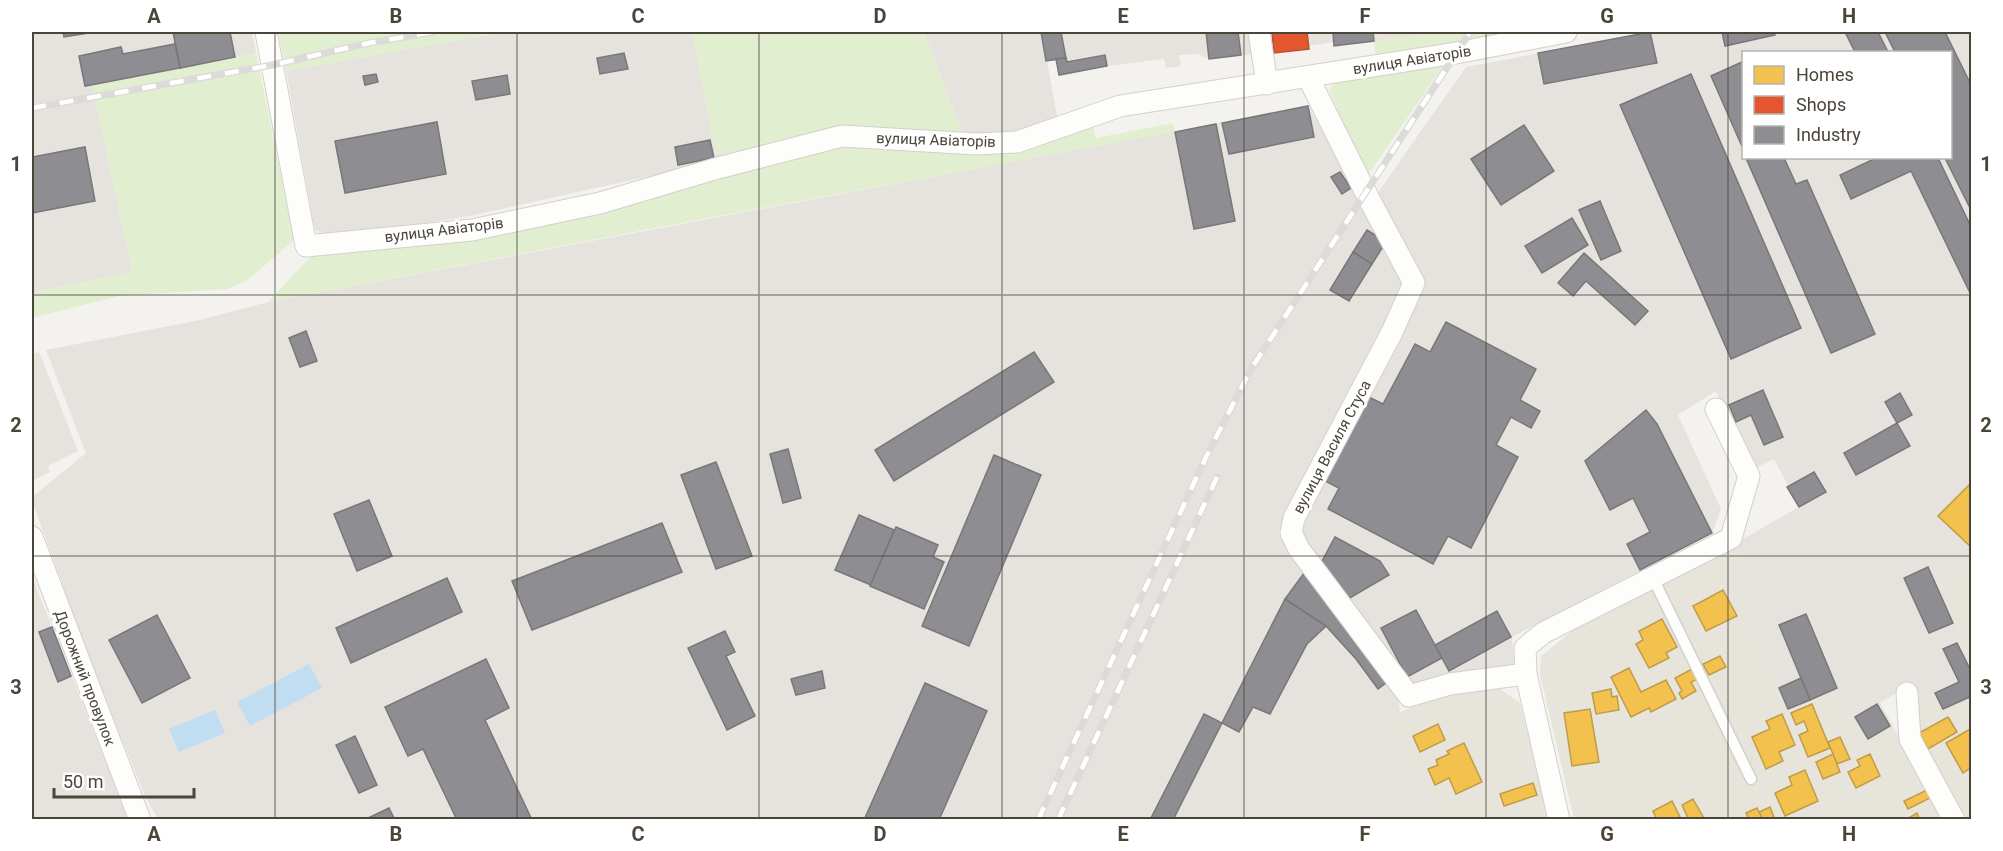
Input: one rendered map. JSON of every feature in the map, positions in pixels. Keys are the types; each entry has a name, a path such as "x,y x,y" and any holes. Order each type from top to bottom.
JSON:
{"street":[{"name":"вулиця Авіаторів","path":"266,32 306,246 472,230 600,203 718,168 842,136 976,144 1017,142 1120,106 1468,51 1566,32"},
{"path":"1259,32 1267,84"},
{"name":"вулиця Василя Стуса","path":"1308,77 1414,283 1392,332 1294,518 1291,533 1299,549 1409,696 1450,684 1526,674"},
{"path":"1558,819 1526,674 1525,648 1543,633 1731,538 1749,477 1716,409"},
{"name":"Дорожний провулок","path":"32,537 140,819"},
{"path":"1907,693 1910,739 1954,819"}],"lane":[{"path":"1652,576 1751,779"}],"shaded area":[{"path":"32,32 252,32 256,53 92,84 132,272 32,293"},
{"path":"503,32 692,32 717,161 470,216 334,237 315,230 286,71"},
{"path":"924,32 1252,32 1255,54 1209,59 1198,54 1179,55 1181,66 1166,68 1164,59 1059,75 1056,60 1047,61 1058,121 1015,135 963,135"},
{"path":"1272,32 1373,32 1374,41 1334,46 1334,42 1309,46 1309,49 1274,53"},
{"path":"1373,32 1442,32 1374,41"},
{"path":"1651,32 1971,32 1971,567 1935,582 1953,623 1957,643 1944,649 1959,682 1935,693 1897,693 1855,717 1837,688 1788,709 1730,567 1742,557 1736,543 1799,507 1774,459 1752,470 1716,391 1678,415 1721,509 1712,533 1512,637 1514,666 1417,687 1409,685 1300,535 1299,524 1423,286 1382,216 1379,191 1466,67"},
{"path":"1308,106 1396,259 1405,288 1388,330 1278,533 1397,690 1400,712 1392,725 1441,819 158,819 145,796 75,623 32,501 32,497 86,453 46,350 200,320 268,302"},
{"path":"39,352 78,451 48,466 50,472 32,481 32,354"},
{"path":"1738,547 1742,557 1730,567 1788,708 1837,688 1855,717 1880,703 1946,819 1574,819 1540,674 1541,656 1580,625"},
{"path":"1971,567 1971,819 1963,819 1918,734 1913,693 1935,693 1943,649 1957,643 1935,582"},
{"path":"32,574 37,589 128,819 32,819"},
{"path":"1469,689 1500,689 1520,703 1549,819 1441,819 1391,725 1400,712 1442,695"}],"green space":[{"path":"283,32 503,32 286,71 279,36"},
{"path":"692,32 924,32 963,135 844,129 717,161"},
{"path":"1442,32 1514,32 1376,59 1374,41"},
{"path":"256,53 294,240 248,280 228,289 119,296 32,318 32,293 132,272 92,84"},
{"path":"1448,59 1366,178 1350,148 1329,90 1339,79"},
{"path":"1091,120 1096,138 1173,123 1175,132 268,302 313,254 843,142 974,152"}],"water":[{"path":"309,664 322,688 250,726 237,702"},
{"path":"215,710 225,733 179,752 169,729"}],"building: Homes":[{"path":"1972,482 1972,548 1938,516"},
{"path":"1723,590 1737,616 1706,631 1693,606"},
{"path":"1662,619 1677,647 1666,653 1669,658 1649,668 1636,644 1643,640 1639,631"},
{"path":"1720,656 1726,667 1709,675 1703,664"},
{"path":"1629,668 1641,692 1666,680 1676,699 1651,712 1649,708 1631,717 1611,677"},
{"path":"1692,669 1698,679 1691,682 1696,691 1682,699 1679,693 1682,691 1675,678"},
{"path":"1611,689 1612,697 1617,696 1619,710 1596,714 1592,693"},
{"path":"1812,704 1830,748 1808,757 1799,735 1808,731 1804,721 1796,725 1791,713"},
{"path":"1590,709 1599,762 1572,766 1564,713"},
{"path":"1782,714 1795,745 1779,752 1783,761 1766,769 1752,737 1770,729 1766,721"},
{"path":"1948,717 1957,732 1928,749 1919,733"},
{"path":"1438,724 1445,740 1420,752 1413,736"},
{"path":"1970,729 1972,767 1963,773 1946,743"},
{"path":"1840,737 1850,759 1837,764 1828,742"},
{"path":"1464,743 1482,782 1456,794 1449,778 1435,785 1428,769 1438,765 1436,760 1449,754 1447,751"},
{"path":"1833,754 1840,772 1823,779 1816,762"},
{"path":"1870,754 1880,776 1856,788 1848,772 1860,766 1857,760"},
{"path":"1805,770 1818,801 1785,816 1775,793 1792,785 1789,777"},
{"path":"1533,783 1537,795 1504,806 1500,794"},
{"path":"1927,790 1930,798 1908,809 1904,801"},
{"path":"1693,799 1705,820 1689,820 1682,805"},
{"path":"1672,801 1680,817 1675,820 1657,820 1653,811"},
{"path":"1770,807 1775,820 1763,820 1759,812"},
{"path":"1757,808 1763,820 1749,820 1746,813"},
{"path":"1917,813 1920,820 1905,820"}],"building: Shops":[{"path":"1272,32 1307,32 1309,49 1274,53"}],"building: Industry":[{"path":"63,32 88,32 88,33 64,37"},
{"path":"173,32 230,32 235,57 180,68"},
{"path":"1041,32 1061,32 1066,58 1046,61"},
{"path":"1206,32 1238,32 1241,55 1209,59"},
{"path":"1333,32 1373,32 1374,41 1334,46"},
{"path":"1650,32 1657,63 1544,84 1538,53"},
{"path":"1722,32 1774,32 1775,35 1725,46"},
{"path":"1845,32 1878,32 1888,51 1854,51"},
{"path":"1885,32 1945,32 1972,87 1972,212 1946,159 1952,159 1952,51 1894,51"},
{"path":"175,44 180,68 85,86 79,56 121,47 123,54"},
{"path":"624,53 628,69 600,74 597,58"},
{"path":"1105,55 1107,66 1059,75 1056,59 1066,58 1067,62"},
{"path":"1742,62 1742,146 1711,76"},
{"path":"376,74 378,82 365,85 363,76"},
{"path":"1691,74 1801,328 1731,359 1620,105"},
{"path":"507,75 510,94 476,100 472,81"},
{"path":"1308,106 1314,137 1229,154 1222,123"},
{"path":"437,122 446,174 345,193 335,141"},
{"path":"1216,124 1235,221 1194,229 1175,132"},
{"path":"1524,125 1554,171 1501,205 1471,159"},
{"path":"710,140 714,158 678,165 675,147"},
{"path":"85,147 95,201 32,213 32,157"},
{"path":"1746,159 1784,159 1796,184 1807,180 1875,334 1831,353"},
{"path":"1874,159 1938,159 1972,229 1972,297 1911,171 1851,199 1840,175"},
{"path":"1340,172 1351,188 1342,194 1331,177"},
{"path":"1600,201 1621,251 1601,260 1579,210"},
{"path":"1572,218 1588,245 1542,273 1525,246"},
{"path":"1367,230 1386,242 1372,264 1353,252"},
{"path":"1353,252 1372,264 1349,301 1330,290"},
{"path":"1584,253 1648,311 1635,325 1586,281 1573,296 1558,283"},
{"path":"1446,322 1536,369 1520,400 1540,411 1531,428 1511,417 1496,445 1518,457 1471,548 1448,536 1433,564 1328,509 1339,488 1321,479 1365,395 1383,404 1415,344 1430,352"},
{"path":"306,331 317,361 300,367 289,338"},
{"path":"1034,352 1054,382 894,481 875,450"},
{"path":"1763,390 1783,437 1764,445 1751,415 1736,422 1729,405"},
{"path":"1900,393 1912,415 1897,423 1885,402"},
{"path":"1646,410 1657,424 1712,533 1640,570 1627,544 1650,532 1633,498 1610,510 1585,461"},
{"path":"1897,423 1910,446 1856,475 1844,453"},
{"path":"788,449 801,498 783,503 770,454"},
{"path":"994,455 1041,475 969,646 922,626"},
{"path":"716,462 752,556 716,569 681,475"},
{"path":"1814,472 1826,492 1799,507 1787,487"},
{"path":"369,500 392,556 357,571 334,514"},
{"path":"859,515 894,530 871,585 835,570"},
{"path":"662,523 682,572 532,630 512,581"},
{"path":"896,527 938,545 933,557 944,562 924,609 870,586"},
{"path":"1335,537 1380,561 1389,575 1348,599 1321,563"},
{"path":"1928,567 1953,623 1929,633 1904,578"},
{"path":"1307,569 1390,680 1378,689 1356,659 1326,626 1285,599"},
{"path":"447,578 462,612 351,663 336,628"},
{"path":"1285,599 1326,626 1307,644 1270,714 1253,707 1239,732 1222,723"},
{"path":"1416,610 1442,658 1407,677 1381,628"},
{"path":"1497,611 1511,637 1449,671 1435,645"},
{"path":"1806,614 1837,688 1810,700 1779,625"},
{"path":"157,615 190,678 142,703 109,640"},
{"path":"52,627 71,676 58,682 39,632"},
{"path":"725,631 735,652 726,656 755,716 727,730 688,648"},
{"path":"1957,643 1972,673 1972,696 1943,709 1935,693 1959,682 1943,649"},
{"path":"486,659 509,708 485,720 532,820 457,820 423,749 408,756 385,707"},
{"path":"822,671 825,688 796,695 791,679"},
{"path":"1801,678 1810,700 1788,709 1779,688"},
{"path":"925,683 987,711 939,820 864,820"},
{"path":"1877,704 1890,726 1868,739 1855,717"},
{"path":"1204,714 1222,723 1173,820 1150,820"},
{"path":"355,736 377,785 359,793 336,745"},
{"path":"389,808 395,820 364,820"}],"railway":[{"path":"32,108 272,65 369,43 433,32"},
{"path":"1038,820 1206,457 1251,369 1470,32"},
{"path":"1058,820 1217,477"}]}
